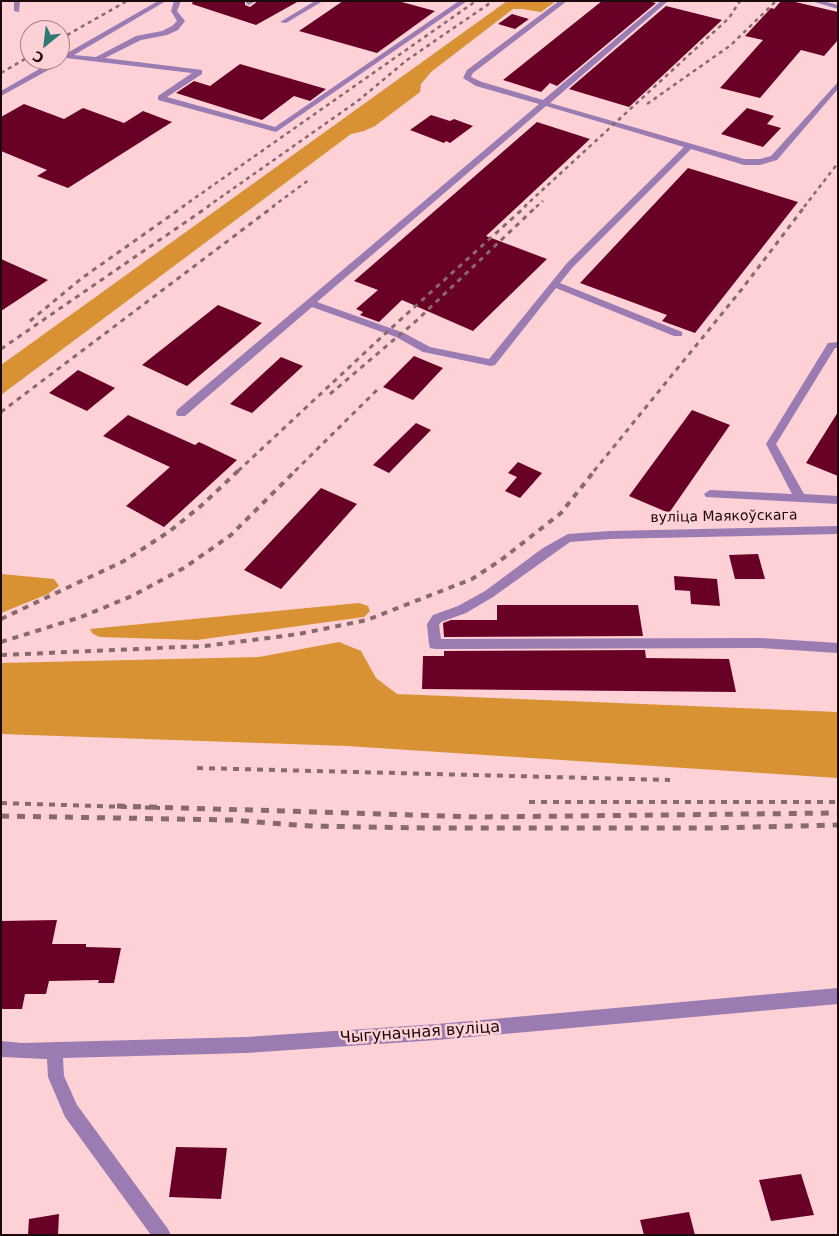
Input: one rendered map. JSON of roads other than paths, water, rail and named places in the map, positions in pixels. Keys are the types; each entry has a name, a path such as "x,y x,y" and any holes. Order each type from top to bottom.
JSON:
{"street":[{"path":"17,1 17,11"},
{"path":"70,54 163,1"},
{"path":"98,60 139,38 164,33 175,28 181,21 174,11 178,1"},
{"path":"284,22 320,1"},
{"path":"70,59 98,60 199,72 161,98 276,130 464,1"},
{"path":"564,1 470,72 467,78 479,84 744,162 760,162 774,158 838,84"},
{"path":"181,413 665,1"},
{"path":"814,1 838,7"},
{"path":"1,94 43,70"},
{"path":"310,304 400,335 428,350 491,363 570,265 689,146"},
{"path":"554,284 678,334"},
{"path":"801,499 771,444 832,345 838,345"},
{"path":"710,494 838,500"},
{"name":"вуліца Маякоўскага","path":"838,530 610,535 568,538 547,551 489,594 462,610 437,618 433,624 435,644 761,643 838,648"},
{"name":"Чыгуначная вуліца","path":"1,1049 256,1044 438,1032 838,996"},
{"path":"813,999 838,1006"},
{"path":"57,1049 54,1063 56,1077 71,1111 162,1235"}],"railway":[{"path":"70,33 127,1"},
{"path":"182,207 476,1"},
{"path":"207,207 359,100 407,60 493,1"},
{"path":"524,207 729,18 740,1"},
{"path":"647,104 731,45 776,1"},
{"path":"1,73 20,62"},
{"path":"804,207 838,163"},
{"path":"272,207 310,179"},
{"path":"536,207 543,201"},
{"path":"30,321 82,278 184,206"},
{"path":"1,349 209,206"},
{"path":"1,412 274,206"},
{"path":"238,471 526,206"},
{"path":"330,394 416,321 537,206"},
{"path":"594,471 742,289 805,206"},
{"path":"295,471 377,390"},
{"path":"1,619 124,561 170,531 202,505 239,470"},
{"path":"1,655 205,646 299,634 367,620 472,579 501,560 561,513 595,470"},
{"path":"1,642 81,617 132,596 184,568 231,535 295,471"},
{"path":"197,768 670,780"},
{"path":"529,802 838,802"},
{"path":"1,803 160,808"},
{"path":"117,806 481,817 838,813"},
{"path":"1,816 231,820 310,826 425,828 711,828 838,825"}]}
